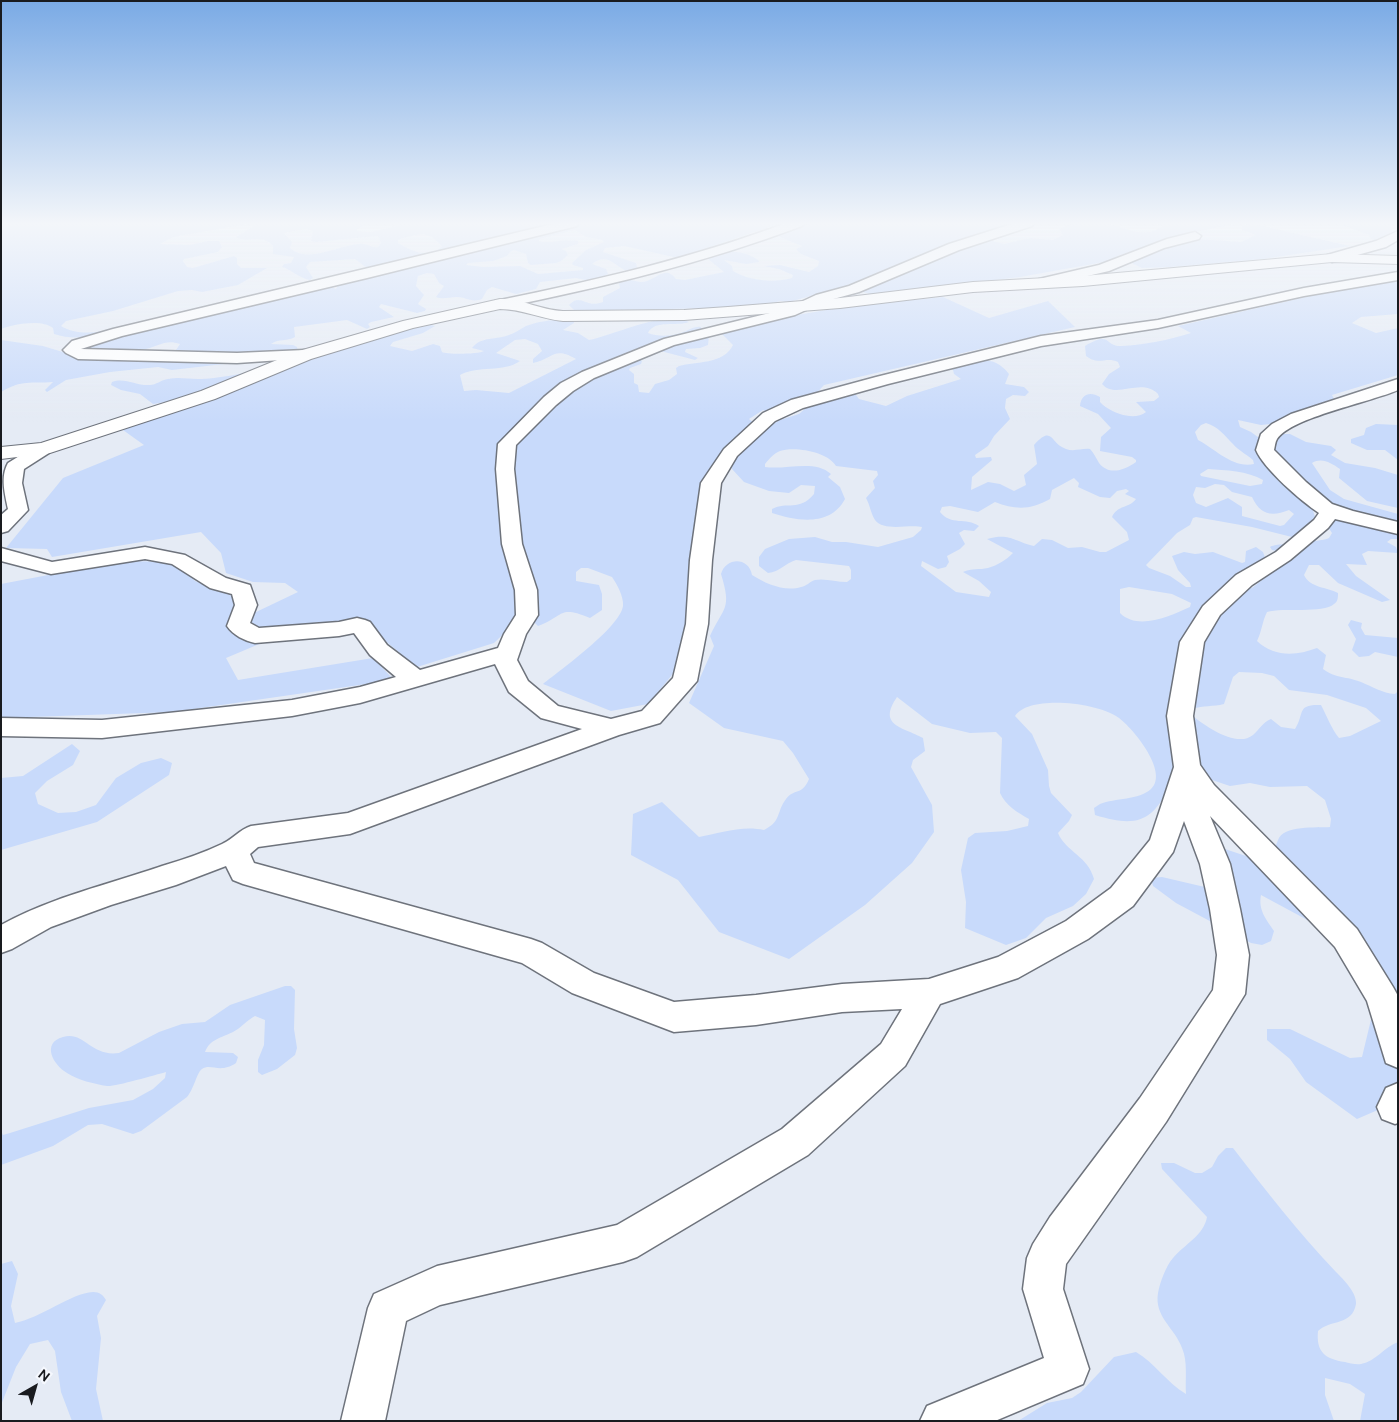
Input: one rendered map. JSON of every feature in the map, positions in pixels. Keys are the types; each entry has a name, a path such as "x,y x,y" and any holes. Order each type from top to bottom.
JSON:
{"street":[{"path":"301,289 118,332 77,344 71,350 78,354 237,358 305,355"},
{"path":"1,527 18,510 8,468 43,450 208,395 305,355 409,324 570,289"},
{"path":"611,728 550,712 518,686 505,660 515,634 527,615 526,590 512,544 505,468 507,444 550,401 567,387 588,375 669,342 790,312 821,298 853,289"},
{"path":"500,304 516,304 549,315 592,317 684,314 840,303 947,289"},
{"path":"1,940 40,918 107,894 166,877 234,851 251,837 350,823 611,728 651,717 685,681 697,624 701,560 711,483 730,453 769,418 797,404 839,391 1003,350 1098,332 1158,324 1318,289"},
{"path":"1398,384 1313,412 1279,426 1268,436 1264,444 1265,452 1304,491 1330,511 1398,528"},
{"path":"1,453 43,450"},
{"path":"942,1421 1068,1369 1043,1289 1047,1258 1064,1231 1153,1110 1230,994 1233,955 1225,909 1215,864 1197,819 1180,716 1192,642 1211,611 1244,580 1283,556 1321,524 1330,511"},
{"path":"1,554 51,568 145,553 178,559 218,583 242,590 246,605 238,626 255,636 310,632 357,625 362,627 366,636 384,654 417,679"},
{"path":"1,727 102,729 246,714 360,695 508,653"},
{"path":"234,851 243,872 531,952 582,983 674,1018 756,1010 842,998 930,993 1006,968 1076,930 1122,897 1163,844 1187,767"},
{"path":"1187,767 1204,792 1346,938 1382,997 1398,1052"},
{"path":"363,1421 388,1308 437,1286 624,1243 795,1142 893,1056 930,993"}],"shaded area":[{"path":"1,289 216,289 202,292 192,290 178,291 113,311 66,321 61,326 81,332 92,332 115,329 147,321 100,335 65,337 54,334 53,328 48,325 35,323 13,325 1,329"},
{"path":"314,289 419,289 424,295 418,304 426,309 417,313 381,304 379,307 394,317 371,322 368,324 370,327 367,329 347,320 294,327 295,337 271,344 293,345 297,347 298,351 367,343 396,332 431,325 435,326 423,333 393,342 390,346 412,351 433,344 440,346 442,352 463,354 484,351 472,348 480,342 504,337 526,326 550,320 574,320 574,323 563,330 578,333 589,340 640,324 668,319 679,319 689,322 656,326 648,333 669,335 701,327 701,331 709,336 708,345 700,348 686,349 685,352 698,358 695,360 653,349 637,358 642,361 641,364 629,370 634,374 634,383 638,385 639,392 649,393 655,384 669,380 677,374 676,368 679,366 709,361 723,356 733,345 721,333 734,327 738,330 797,315 844,307 943,297 989,318 1048,301 1075,327 824,385 814,396 767,412 763,410 749,419 755,424 754,435 780,420 799,414 807,407 828,398 853,391 859,399 886,406 907,396 961,379 954,374 951,367 975,361 989,361 1003,367 1009,374 1005,384 1024,387 1029,392 1025,396 1013,395 1006,399 1005,408 1010,419 994,436 988,446 975,455 976,458 991,457 992,460 972,477 971,490 988,482 1000,484 1014,491 1026,485 1024,475 1037,464 1034,445 1045,436 1051,437 1061,447 1066,449 1090,449 1103,467 1112,471 1122,469 1136,462 1132,457 1100,451 1101,437 1111,428 1098,414 1080,406 1081,402 1084,396 1093,394 1100,397 1100,402 1109,409 1128,416 1135,416 1146,412 1136,402 1154,401 1159,397 1158,394 1151,389 1144,388 1114,390 1102,384 1109,374 1120,367 1118,362 1114,360 1099,361 1086,356 1085,346 1094,341 1104,339 1116,346 1139,345 1191,333 1178,326 1337,290 1398,289 1398,314 1361,317 1352,323 1376,333 1398,328 1398,375 1332,395 1335,401 1318,404 1270,424 1261,425 1238,420 1240,427 1262,440 1279,434 1290,434 1306,442 1331,446 1336,450 1331,455 1345,463 1375,468 1398,475 1398,508 1367,501 1339,478 1340,469 1330,463 1316,461 1312,463 1330,490 1344,499 1398,514 1398,539 1391,539 1387,542 1396,547 1398,553 1368,551 1362,554 1367,565 1346,564 1356,576 1390,600 1382,602 1338,583 1319,565 1309,565 1304,575 1314,585 1338,593 1336,602 1329,607 1321,609 1267,612 1257,641 1271,650 1286,654 1301,653 1317,648 1326,655 1323,669 1328,672 1361,682 1378,690 1395,694 1398,691 1398,1092 1387,1106 1357,1119 1306,1082 1290,1059 1267,1040 1267,1029 1290,1029 1350,1058 1362,1057 1375,1003 1369,982 1313,923 1261,895 1262,910 1274,931 1271,941 1262,945 1251,943 1176,903 1153,886 1151,878 1162,877 1209,888 1222,848 1249,857 1271,868 1281,835 1301,828 1330,827 1331,819 1325,800 1307,786 1270,787 1250,783 1230,786 1200,776 1170,785 1156,808 1149,815 1140,819 1121,821 1095,815 1094,808 1100,804 1146,793 1156,781 1156,772 1152,761 1139,739 1123,721 1107,711 1079,704 1048,703 1023,709 1015,716 1032,734 1048,770 1051,793 1072,815 1058,833 1066,845 1087,865 1094,879 1086,894 1073,906 1046,918 1026,938 1006,945 965,928 966,902 961,870 968,838 975,833 1007,831 1028,826 1029,819 1009,805 1000,793 1002,738 996,732 970,733 932,724 897,697 890,714 891,720 901,728 923,738 925,751 913,760 911,767 932,805 934,832 912,863 865,905 789,959 719,932 678,880 631,855 633,814 662,802 699,837 748,828 764,830 774,823 786,799 804,788 809,779 783,741 724,728 689,703 714,646 710,636 725,607 726,595 721,574 724,568 732,562 742,562 747,565 752,575 782,588 795,588 819,580 847,582 851,579 849,566 796,560 776,571 768,573 759,566 759,557 765,549 789,539 815,537 832,542 846,542 878,547 913,537 921,530 922,527 917,526 884,526 875,520 866,498 875,488 873,481 878,475 877,471 836,466 826,457 811,451 794,449 780,451 770,458 765,467 809,466 817,467 831,474 828,477 840,487 845,499 839,508 822,518 812,520 792,518 772,513 772,509 777,507 803,503 814,494 815,486 801,485 789,493 769,491 744,482 732,469 741,446 697,500 699,528 691,632 672,675 648,704 611,711 543,684 601,636 612,625 623,606 618,587 612,577 588,568 581,568 576,572 576,581 599,585 602,594 602,610 590,618 567,612 538,626 534,622 518,620 494,643 417,667 362,622 283,634 226,658 238,680 373,658 394,680 173,712 1,718 1,584 122,561 178,562 195,581 237,598 230,619 254,613 298,592 285,583 253,582 226,573 221,553 201,532 52,557 47,549 6,548 63,478 144,445 123,430 177,408 166,402 153,404 140,394 121,390 111,385 112,382 126,381 150,385 172,378 214,378 256,370 269,363 267,359 172,370 158,367 110,372 66,380 47,392 45,390 53,382 15,385 1,392 1,340 43,346 66,353 89,356 174,353 180,344 168,342 143,350 126,352 99,350 84,345 113,335","holes":["525,339 538,344 542,351 533,359 533,363 558,353 563,353 576,359 509,393 476,390 464,391 460,375 475,370 506,367 520,361 496,353 515,340","1206,423 1211,425 1253,460 1254,464 1239,464 1232,461 1198,440 1195,432 1201,425","1208,469 1243,473 1263,480 1262,484 1250,486 1201,476 1200,474","1074,478 1079,483 1078,487 1100,497 1110,498 1117,491 1126,489 1129,491 1125,494 1136,499 1117,510 1112,517 1127,532 1129,540 1106,552 1100,552 1082,547 1068,548 1052,540 1042,539 1034,546 1007,537 987,539 1013,553 992,567 963,572 979,581 991,592 989,597 956,592 921,566 922,561 938,569 946,567 949,562 947,556 965,544 959,533 964,530 974,531 979,526 974,523 949,519 940,512 942,507 950,506 978,512 995,502 1023,508 1043,503 1050,499 1052,490","1215,484 1224,485 1232,492 1252,497 1259,508 1267,513 1272,514 1289,510 1294,514 1284,525 1280,526 1242,516 1242,507 1228,498 1206,507 1196,503 1193,495 1196,487 1205,488","1312,507 1334,514 1328,527 1332,533 1329,538 1270,547 1272,550 1294,555 1295,558 1252,588 1247,589 1266,560 1263,552 1256,547 1246,551 1245,562 1242,563 1213,552 1195,554 1184,552 1172,556 1178,570 1190,583 1191,587 1186,587 1170,576 1146,565 1177,533 1190,525 1193,518 1196,517 1252,527 1292,537 1315,517","1129,587 1172,594 1191,603 1190,607 1164,618 1136,621 1120,613 1120,589","1239,672 1262,673 1274,676 1289,690 1327,695 1366,708 1381,721 1350,736 1339,738 1321,705 1313,705 1304,708 1295,729 1281,727 1271,719 1263,724 1253,735 1239,739 1222,735 1194,717 1193,709 1224,704 1233,677"]},
{"path":"442,289 488,289 482,299 478,300 436,297"},
{"path":"500,289 535,289 516,294"},
{"path":"617,289 835,289 789,302 780,301 770,304 723,308 608,310 589,313 574,310 569,305 577,300 597,304 603,302 603,297"},
{"path":"863,289 920,289 874,295 859,291"},
{"path":"1376,424 1398,425 1398,460 1385,450 1367,450 1351,443 1351,439 1364,435 1366,428"},
{"path":"1351,620 1362,623 1361,628 1365,635 1398,638 1398,657 1375,652 1369,656 1359,657 1352,650 1356,639 1348,625"},
{"path":"72,744 80,751 73,765 47,781 35,793 38,804 58,813 76,812 96,805 116,778 141,763 161,758 172,763 169,775 97,822 1,850 1,778 23,776"},
{"path":"285,986 291,986 295,990 294,1029 297,1048 295,1055 277,1069 262,1075 258,1072 258,1060 264,1045 265,1020 255,1016 236,1030 216,1039 205,1052 233,1053 238,1057 236,1063 225,1068 205,1067 202,1069 187,1097 141,1131 133,1134 102,1124 88,1125 53,1146 1,1165 1,1131 3,1135 89,1108 133,1100 153,1089 165,1078 166,1072 111,1086 81,1080 57,1065 51,1054 52,1044 56,1040 71,1036 83,1040 101,1051 119,1053 159,1032 182,1024 205,1022 230,1005"},
{"path":"1226,1148 1233,1148 1283,1212 1346,1283 1354,1295 1356,1304 1350,1316 1318,1331 1320,1349 1323,1353 1338,1361 1361,1364 1371,1360 1398,1342 1398,1421 1360,1421 1365,1394 1350,1384 1325,1378 1325,1395 1334,1421 1018,1421 1047,1403 1072,1398 1081,1392 1114,1357 1136,1352 1186,1394 1184,1353 1179,1341 1162,1316 1159,1309 1158,1293 1170,1261 1198,1234 1207,1217 1162,1169 1161,1163 1174,1163 1195,1173 1202,1173 1212,1167 1218,1156"},
{"path":"12,1261 18,1274 11,1306 15,1323 35,1316 84,1293 98,1293 106,1300 97,1316 101,1338 96,1389 103,1421 72,1421 61,1392 55,1351 48,1340 30,1344 16,1367 1,1405 1,1264"}]}
